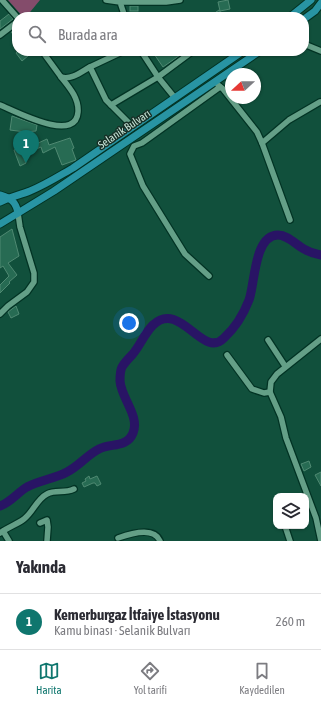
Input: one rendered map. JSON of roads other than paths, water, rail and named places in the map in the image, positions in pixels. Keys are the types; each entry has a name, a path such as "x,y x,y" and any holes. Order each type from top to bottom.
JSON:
{"main road":[{"path":"296,12 311,0"},
{"path":"309,15 315,11 321,3"},
{"name":"Selanik Bulvarı","path":"0,202 31,191 73,168 236,56"},
{"name":"Selanik Bulvarı","path":"0,224 54,191 252,56"},
{"path":"218,68 224,75"},
{"path":"0,195 10,198 17,207 18,213"}],"street":[{"path":"2,0 13,12"},
{"path":"106,0 120,2 166,2 180,0"},
{"path":"120,2 123,12"},
{"path":"0,35 12,26"},
{"path":"309,45 319,48"},
{"path":"0,105 53,126 63,127 72,124 78,117 78,108 75,96 46,56"},
{"path":"61,77 71,77 90,66 113,56"},
{"path":"144,56 158,77 175,98"},
{"path":"110,105 158,77 186,56"},
{"path":"90,66 106,100 133,127"},
{"path":"214,82 223,89 257,132 290,220"},
{"path":"209,276 185,254 143,186 130,154 134,146 142,143 220,87"},
{"path":"262,144 289,120 320,102"},
{"path":"0,314 27,292 34,282 34,273 20,227 18,213"},
{"path":"320,541 316,518 286,438 281,417 270,392 272,382 277,374 285,366 321,339"},
{"path":"268,340 285,366"},
{"path":"227,356 252,389 264,394 270,392"},
{"path":"9,541 1,532 25,518 39,500 46,494 54,491 67,492 74,489"},
{"path":"40,524 47,520 47,541"},
{"path":"286,529 290,541"},
{"path":"118,538 133,533 146,532 154,534 160,541"}],"waterway":[{"path":"0,506 27,487 71,470 99,449 123,443 130,438 133,433 134,420 123,394 120,381 120,372 123,365 153,325 163,319 173,319 182,323 199,337 208,342 216,343 232,330 245,310 251,293 260,251 264,243 270,237 282,235 306,250 321,255"}],"place":[{"name":"Kemerburgaz İtfaiye İstasyonu","path":"26,163"}]}
